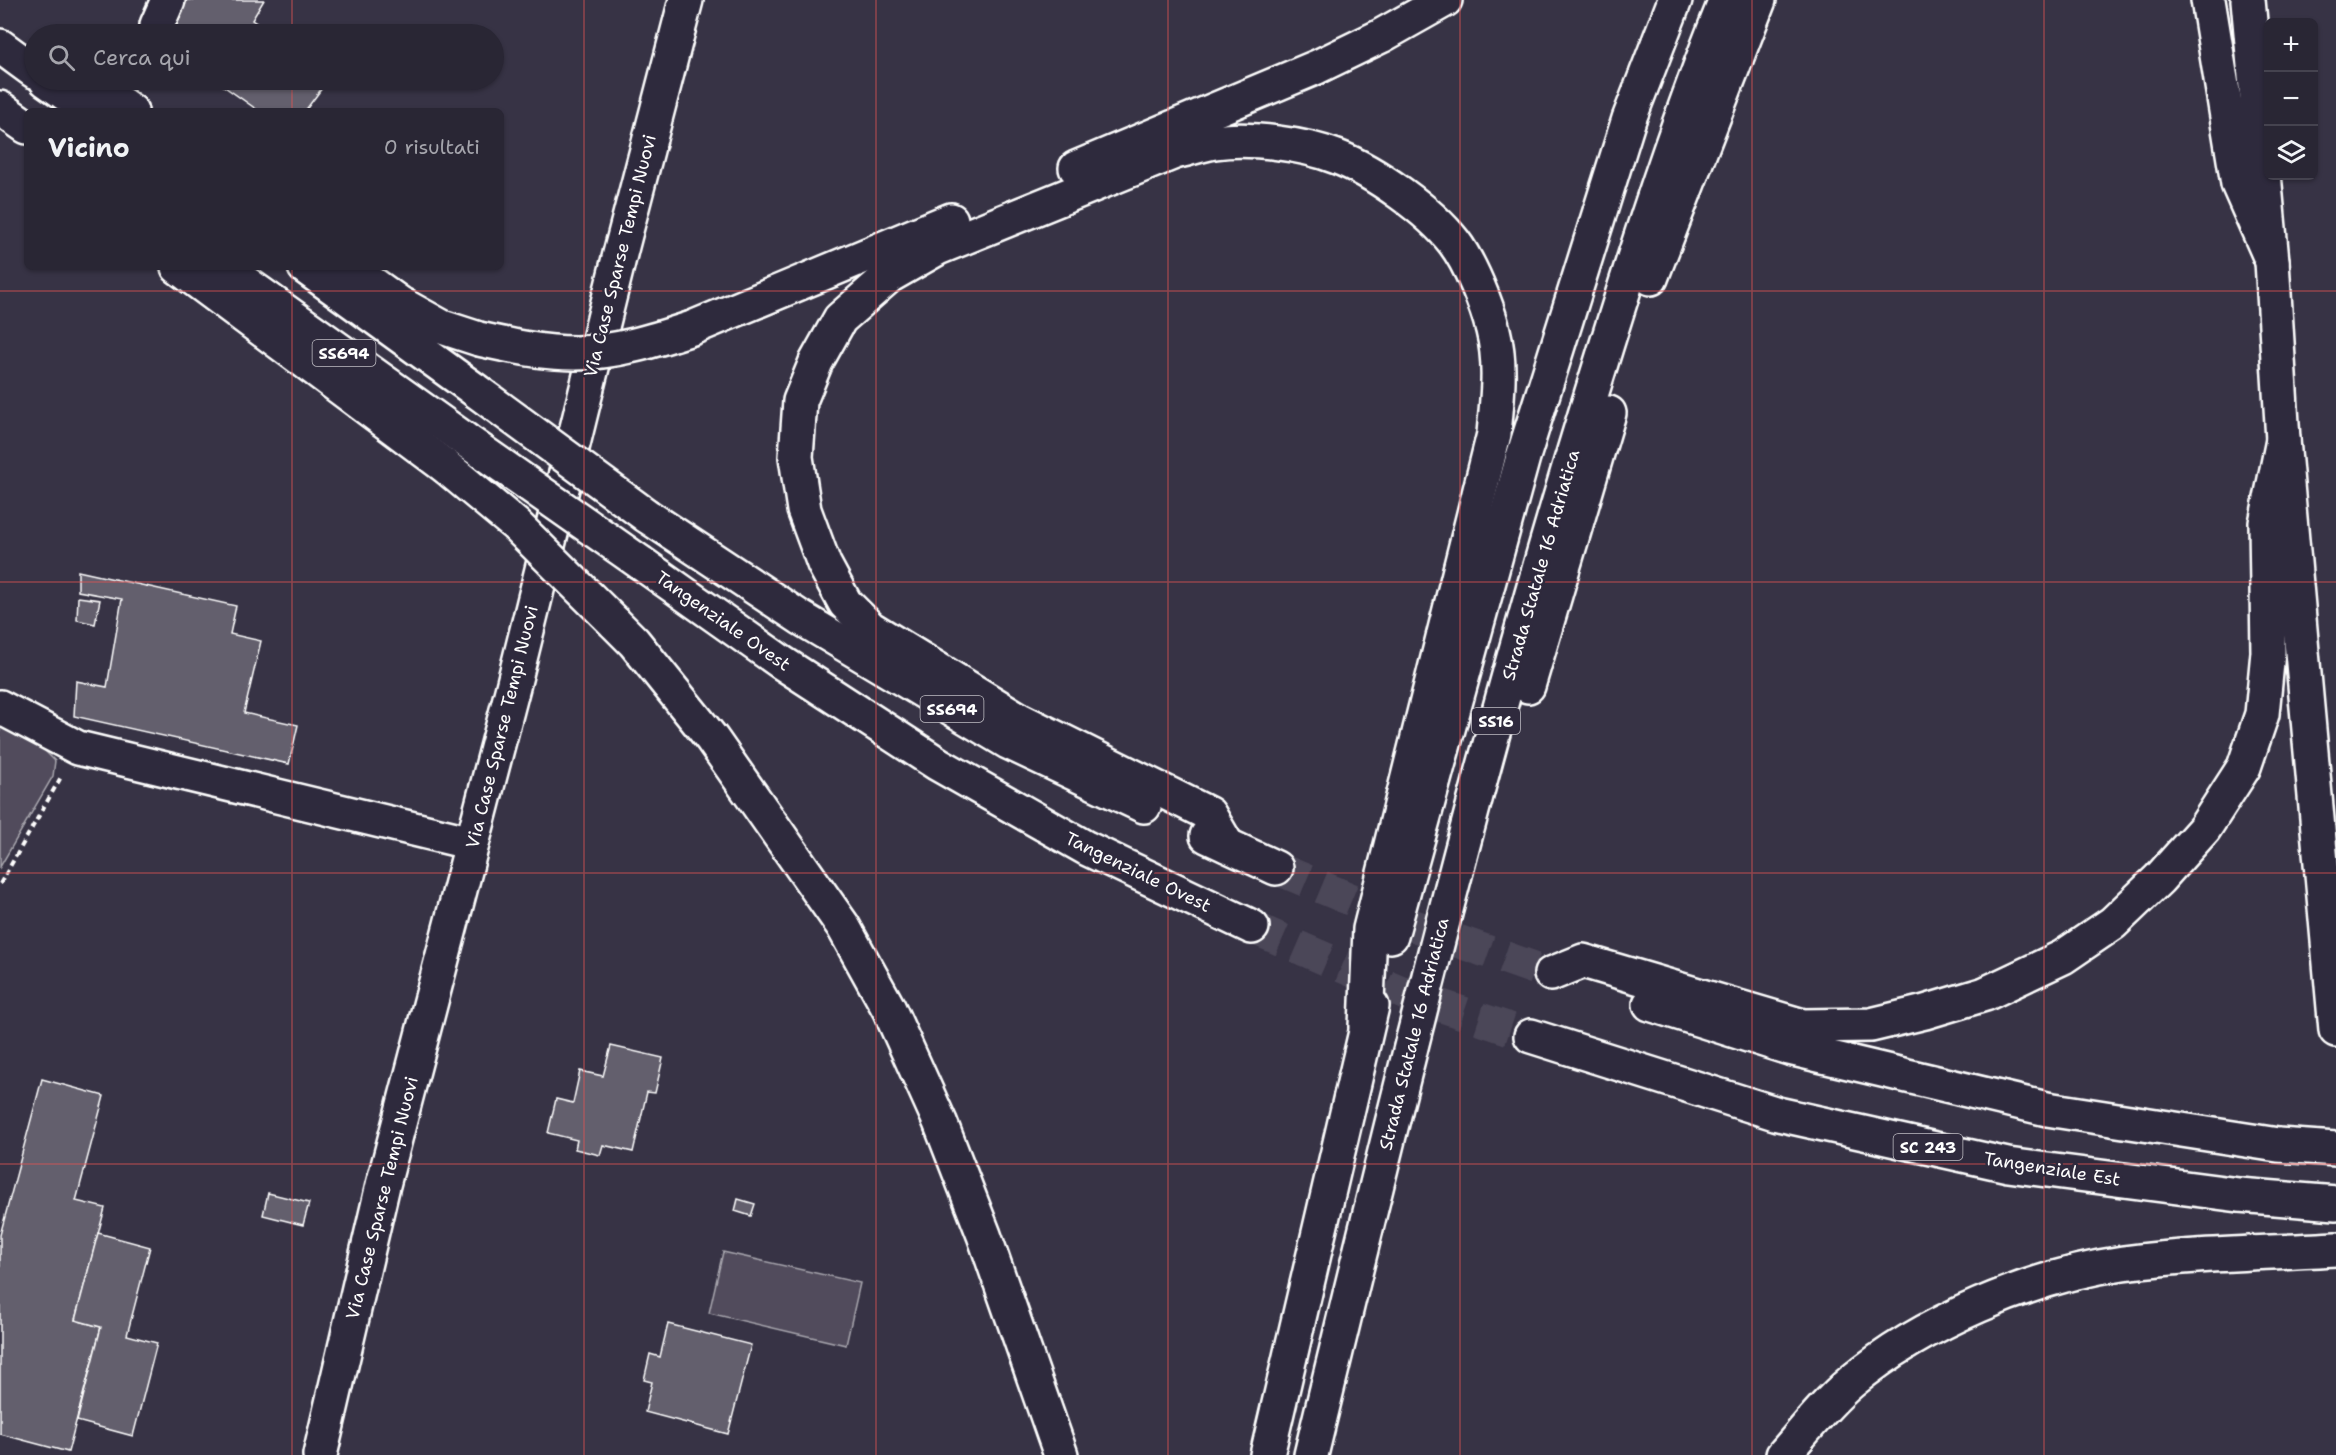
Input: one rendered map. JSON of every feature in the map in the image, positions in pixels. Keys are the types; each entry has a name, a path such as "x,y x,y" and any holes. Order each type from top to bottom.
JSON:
{"main road":[{"name":"Via Case Sparse Tempi Nuovi","path":"320,1455 383,1185 513,687 621,249 686,0"},
{"path":"353,270 442,327 479,339 533,350 576,353 645,343 693,328 1317,68 1445,0"},
{"name":"SS16","path":"1267,1455 1366,1027 1523,457 1629,119 1676,0"},
{"name":"Strada Statale 16 Adriatica","path":"1311,1455 1463,842 1534,578 1602,359 1696,75 1725,0"},
{"path":"1463,842 1497,786 1571,544 1638,312 1759,0"},
{"path":"2208,0 2238,184 2272,261"},
{"path":"2248,0 2272,261 2283,440 2336,1030"},
{"path":"60,90 86,108"},
{"path":"101,90 127,108"},
{"path":"0,108 24,125"},
{"path":"1227,845 1209,814 1020,720 870,628 845,603 824,564 804,510 796,457 800,401 816,362 840,319 889,276 938,248 1175,152 1216,142 1258,142 1302,148 1337,157 1378,179 1418,207 1454,243 1477,286 1493,330 1499,379 1494,434 1370,929 1366,1027"},
{"path":"182,270 445,466 516,525 634,642 719,748 843,926 889,1009 939,1122 984,1235 1060,1455"},
{"name":"Tangenziale Ovest","path":"227,270 781,663 938,764 1086,848 1252,927"},
{"name":"SS694","path":"309,270 647,516 801,618 1008,742 1276,868"},
{"path":"2283,440 2266,523 2268,652 2262,714 2244,767 2204,829 2159,879 2113,923 2063,957 1985,994 1871,1026 1803,1026 1583,961 1551,974 1789,1048 2047,1110 2278,1145 2336,1149"},
{"path":"0,707 78,748 472,843"},
{"name":"Tangenziale Est","path":"1531,1036 1778,1114 2008,1164 2239,1195 2336,1203"},
{"path":"1784,1455 1811,1422 1851,1383 1896,1348 1945,1322 2030,1287 2052,1279 2121,1264 2187,1256 2336,1249"}],"path":[{"path":"0,884 78,748"}],"shaded area":[{"path":"0,725 38,744 55,761 53,776 0,867"},
{"path":"723,1252 860,1283 846,1345 709,1313"}],"building":[{"path":"187,0 264,0 252,20 258,24 176,24"},
{"path":"229,90 321,90 307,108 255,108"},
{"path":"78,571 236,606 230,634 261,641 244,713 298,725 289,764 74,716 76,681 107,687 122,599 78,591"},
{"path":"78,597 100,600 95,624 77,620"},
{"path":"611,1046 663,1058 655,1093 647,1092 633,1152 603,1145 600,1155 575,1149 577,1140 548,1133 556,1099 573,1103 580,1071 603,1076"},
{"path":"42,1079 104,1096 76,1201 105,1208 75,1320 101,1327 68,1452 0,1434 0,1235"},
{"path":"268,1193 309,1203 303,1225 263,1215"},
{"path":"738,1199 755,1204 751,1216 735,1211"},
{"path":"98,1233 150,1247 127,1335 157,1343 133,1436 77,1421 101,1327 75,1320"},
{"path":"668,1324 751,1345 728,1434 645,1412 652,1382 644,1380 650,1354 660,1357"}],"tunnel":[{"path":"1276,868 1412,925 1551,974"},
{"path":"1252,927 1406,994 1531,1036"}]}
